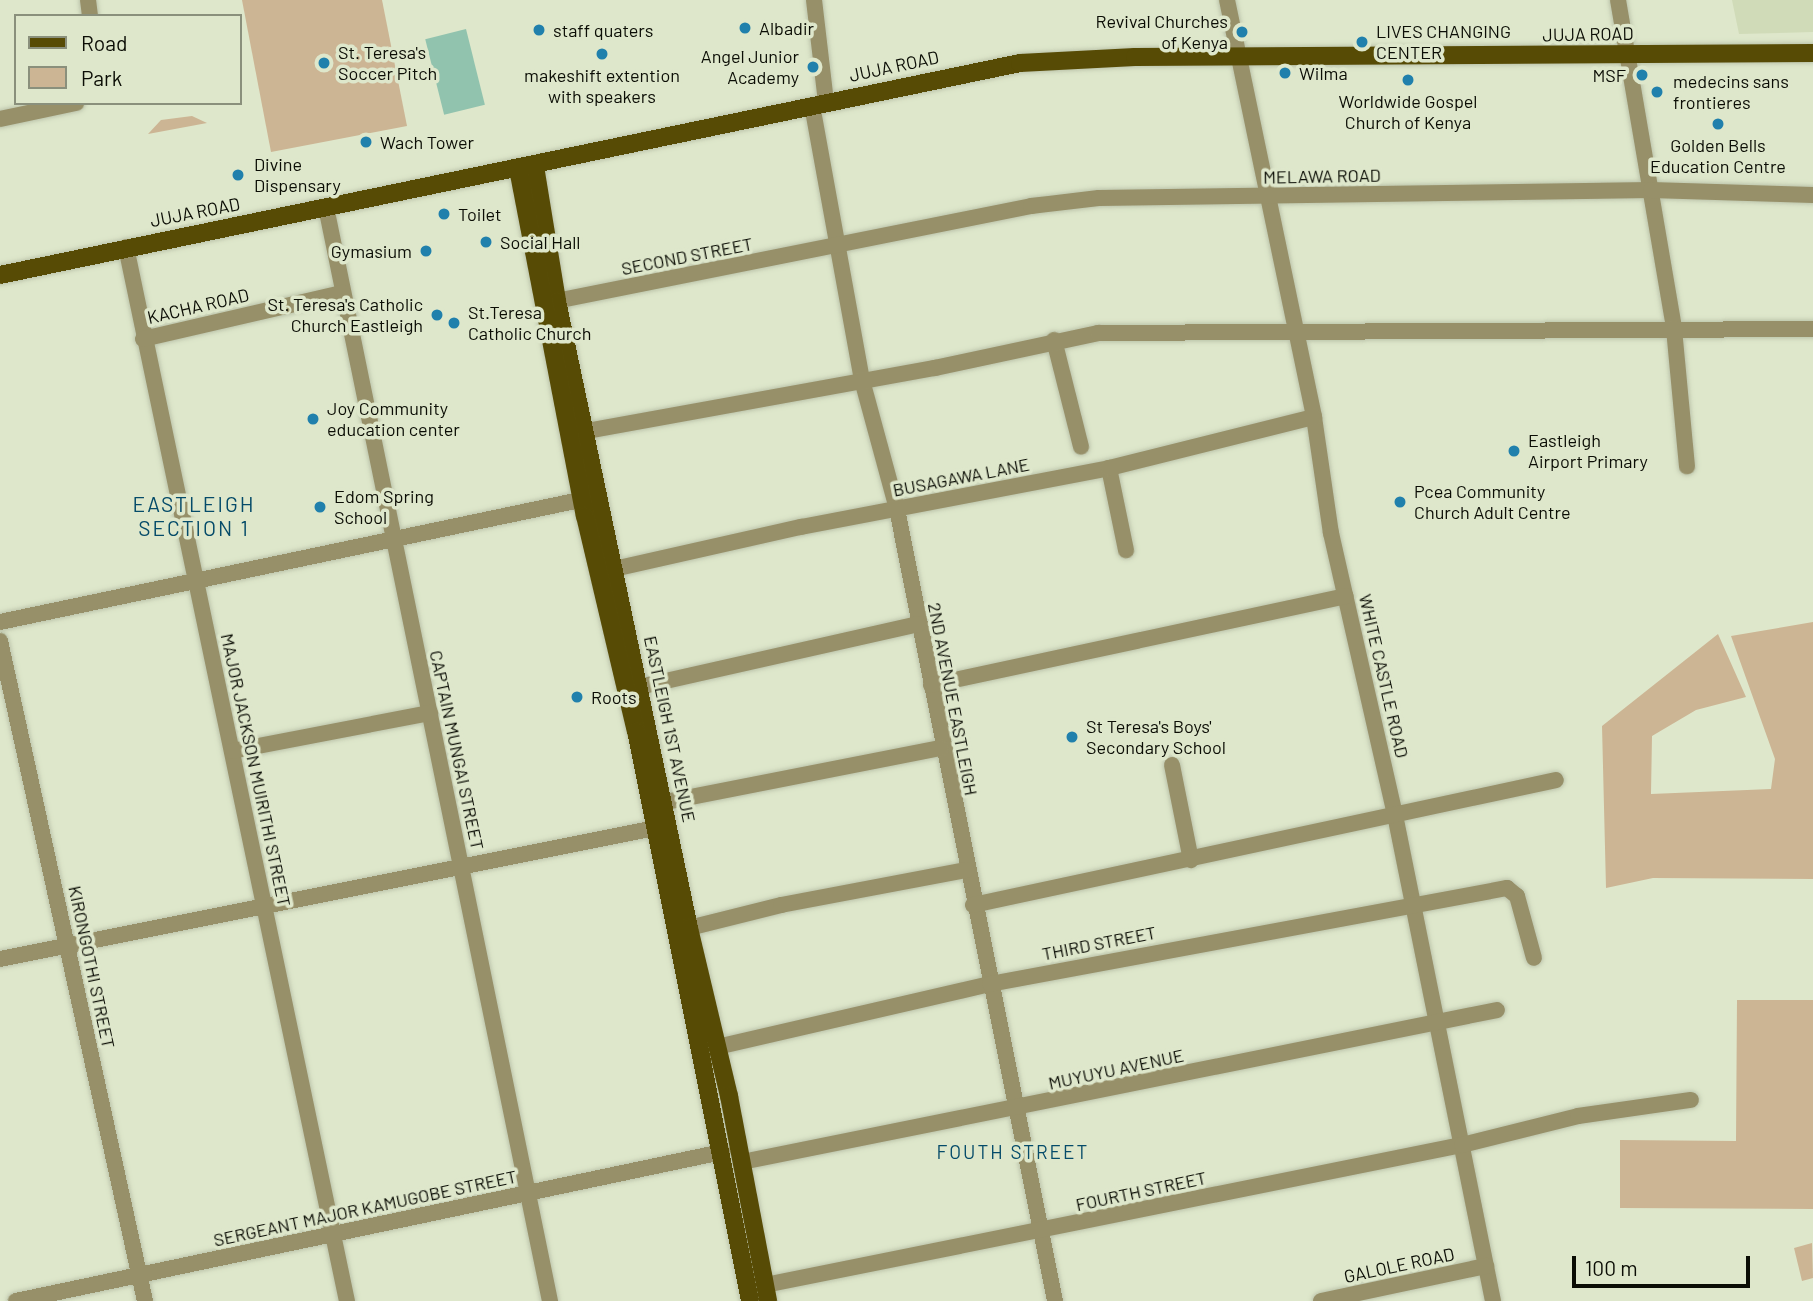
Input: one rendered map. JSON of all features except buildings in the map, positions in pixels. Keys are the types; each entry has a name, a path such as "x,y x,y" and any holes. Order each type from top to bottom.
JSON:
{"main road":[{"name":"JUJA ROAD","path":"0,275 126,247 585,155 1020,62 1813,53"},
{"path":"483,174 507,186 533,206 553,172 585,155"},
{"name":"EASTLEIGH 1ST AVENUE","path":"526,167 681,974 722,1152 750,1301"},
{"name":"EASTLEIGH 1ST AVENUE","path":"551,302 587,431 590,497 614,569 665,802 689,928 718,1047 766,1293"}],"street":[{"name":"2ND AVENUE EASTLEIGH","path":"814,0 819,104 837,246 862,380 897,509 972,905 1055,1301"},
{"name":"WHITE CASTLE ROAD","path":"1227,0 1314,417 1331,533 1395,816 1493,1301"},
{"path":"1618,0 1674,329 1687,466"},
{"path":"0,120 67,105"},
{"name":"MELAWA ROAD","path":"837,246 1062,201 1651,190 1813,195"},
{"name":"CAPTAIN MUNGAI STREET","path":"326,207 550,1301"},
{"name":"SECOND STREET","path":"551,302 837,246"},
{"name":"MAJOR JACKSON MUIRITHI STREET","path":"126,247 142,339 266,906 347,1301"},
{"name":"KACHA ROAD","path":"142,339 343,293"},
{"path":"587,431 862,380 1098,332 1813,328"},
{"path":"1054,340 1081,447"},
{"name":"BUSAGAWA LANE","path":"614,569 897,509 1109,468 1314,417"},
{"path":"1109,468 1126,550"},
{"path":"0,622 194,578 590,497"},
{"path":"931,685 1346,596"},
{"path":"639,687 918,624"},
{"name":"KIRONGOTHI STREET","path":"0,641 145,1301"},
{"path":"232,751 430,713"},
{"path":"665,802 942,748"},
{"path":"1172,765 1191,860"},
{"path":"972,905 1556,780"},
{"path":"0,959 655,828"},
{"path":"689,928 817,897 967,870"},
{"name":"THIRD STREET","path":"718,1047 990,984 1412,903 1507,888 1517,896 1534,958"},
{"name":"MUYUYU AVENUE","path":"742,1162 1017,1110 1497,1010"},
{"name":"FOURTH STREET","path":"766,1293 1041,1231 1462,1145 1524,1129 1630,1107 1691,1100"},
{"name":"SERGEANT MAJOR KAMUGOBE STREET","path":"16,1301 141,1277 722,1152"},
{"name":"GALOLE ROAD","path":"1321,1301 1486,1266"}],"shaded area":[{"path":"1732,0 1813,0 1813,32 1739,34"},
{"path":"466,29 485,105 444,115 425,39"}],"green space":[{"name":"St. Teresa's Soccer Pitch","path":"242,0 382,0 407,126 271,152"},
{"path":"192,116 207,123 148,134 161,120"},
{"path":"1813,622 1813,879 1653,878 1606,888 1602,726 1718,634 1746,697 1696,710 1652,736 1651,794 1771,789 1775,759 1731,636"},
{"path":"1737,1000 1813,1000 1813,1209 1620,1208 1620,1140 1736,1141"},
{"path":"1812,1243 1813,1278 1802,1281 1794,1248"}],"place":[{"name":"Albadir","path":"745,28"},
{"name":"staff quaters","path":"539,30"},
{"name":"Revival Churches of Kenya","path":"1242,32"},
{"name":"LIVES CHANGING CENTER","path":"1362,42"},
{"name":"makeshift extention with speakers","path":"602,54"},
{"name":"St. Teresa's Soccer Pitch","path":"324,63"},
{"name":"Angel Junior Academy","path":"813,67"},
{"name":"Wilma","path":"1285,73"},
{"name":"MSF","path":"1642,75"},
{"name":"Worldwide Gospel Church of Kenya","path":"1408,80"},
{"name":"medecins sans frontieres","path":"1657,92"},
{"name":"Golden Bells Education Centre","path":"1718,124"},
{"name":"Wach Tower","path":"366,142"},
{"name":"Divine Dispensary","path":"238,175"},
{"name":"Toilet","path":"444,214"},
{"name":"Social Hall","path":"486,242"},
{"name":"Gymasium","path":"426,251"},
{"name":"St. Teresa's Catholic Church Eastleigh","path":"437,315"},
{"name":"St.Teresa Catholic Church","path":"454,323"},
{"name":"Joy Community education center","path":"313,419"},
{"name":"Eastleigh Airport Primary","path":"1514,451"},
{"name":"Pcea Community Church Adult Centre","path":"1400,502"},
{"name":"Edom Spring School","path":"320,507"},
{"name":"Roots","path":"577,697"},
{"name":"St Teresa's Boys' Secondary School","path":"1072,737"}],"district":[{"name":"EASTLEIGH SECTION 1","path":"194,516"},
{"name":"FOUTH STREET","path":"1013,1152"}]}
